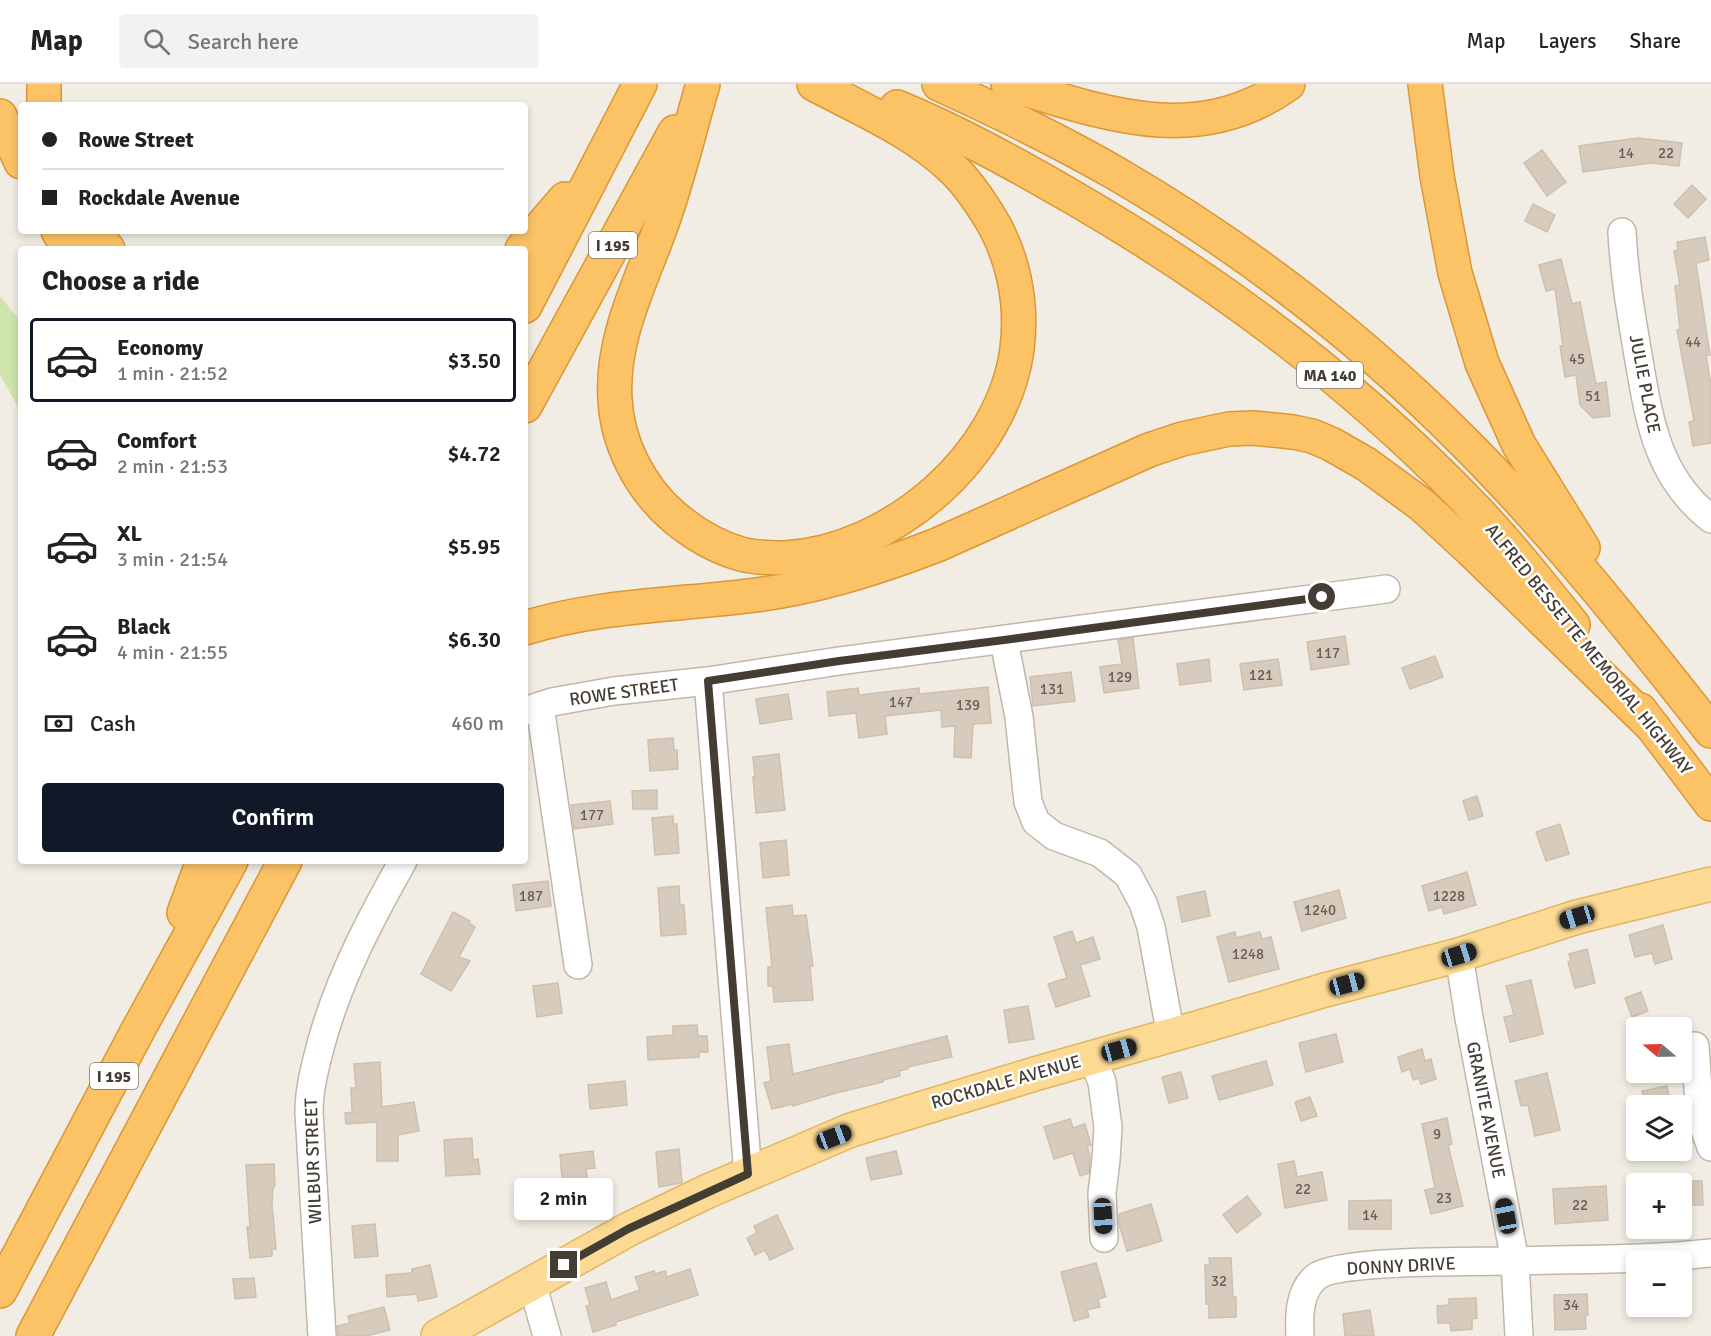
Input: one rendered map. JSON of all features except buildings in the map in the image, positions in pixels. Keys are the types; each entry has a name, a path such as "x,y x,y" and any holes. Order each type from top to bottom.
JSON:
{"highway":[{"path":"44,84 44,102"},
{"name":"I 195","path":"528,300 640,84"},
{"path":"703,84 662,223 627,314 619,345 614,396 616,421 627,453 644,483 665,510 688,529 714,544 742,555 770,558 818,554 857,542 903,516 939,489 964,463 984,435 999,408 1010,380 1017,350 1019,320 1010,261 996,228 977,197 953,169 921,142 814,84"},
{"name":"I 195","path":"528,400 703,84"},
{"name":"ALFRED BESSETTE MEMORIAL HIGHWAY","path":"837,84 908,111 1061,190 1212,283 1290,341 1388,424 1478,511 1551,597 1711,804"},
{"name":"MA 140","path":"939,84 1048,137 1151,195 1222,240 1316,311 1406,387 1493,471 1650,654 1711,731"},
{"path":"1008,84 1128,118 1171,121 1216,116 1237,110 1257,102 1288,84"},
{"path":"1425,84 1437,176 1455,273 1482,363 1519,445 1650,654"},
{"path":"0,116 18,155"},
{"path":"525,246 567,197 614,132"},
{"path":"96,234 106,246"},
{"path":"528,627 566,617 604,611 758,595 834,580 906,558 1160,446 1205,433 1229,429 1273,429 1312,436 1331,444 1366,464 1403,491 1447,527 1654,728"},
{"path":"138,1030 203,864"},
{"name":"I 195","path":"0,1291 138,1030 229,864"},
{"name":"I 195","path":"33,1336 283,864"}],"main road":[{"name":"ROCKDALE AVENUE","path":"438,1336 628,1229 851,1130 1092,1057 1325,990 1459,955 1577,917 1711,884"}],"street":[{"name":"JULIE PLACE","path":"1622,232 1628,297 1648,416 1657,443 1677,481 1689,498 1711,519"},
{"name":"ROWE STREET","path":"533,708 552,702 604,693 708,681 849,660 1386,589"},
{"path":"1004,640 1019,717 1028,802 1036,822 1054,836 1100,853 1128,874 1143,903 1151,927 1171,1036"},
{"path":"708,681 748,1174"},
{"path":"533,708 578,965"},
{"name":"WILBUR STREET","path":"322,1336 309,1112 312,1080 338,989 354,952 401,864"},
{"name":"GRANITE AVENUE","path":"1459,955 1515,1261 1519,1336"},
{"path":"1695,1046 1702,1126 1711,1147"},
{"path":"1092,1057 1102,1082 1108,1127 1102,1193 1104,1238"},
{"name":"DONNY DRIVE","path":"1300,1336 1299,1317 1304,1295 1317,1276 1328,1270 1378,1264 1646,1258 1711,1253"},
{"path":"532,1283 547,1336"}],"green space":[{"path":"0,296 18,318 18,407 0,375"}],"route":[{"path":"564,1265 628,1229 748,1174 708,681 839,661 1322,597"}]}
